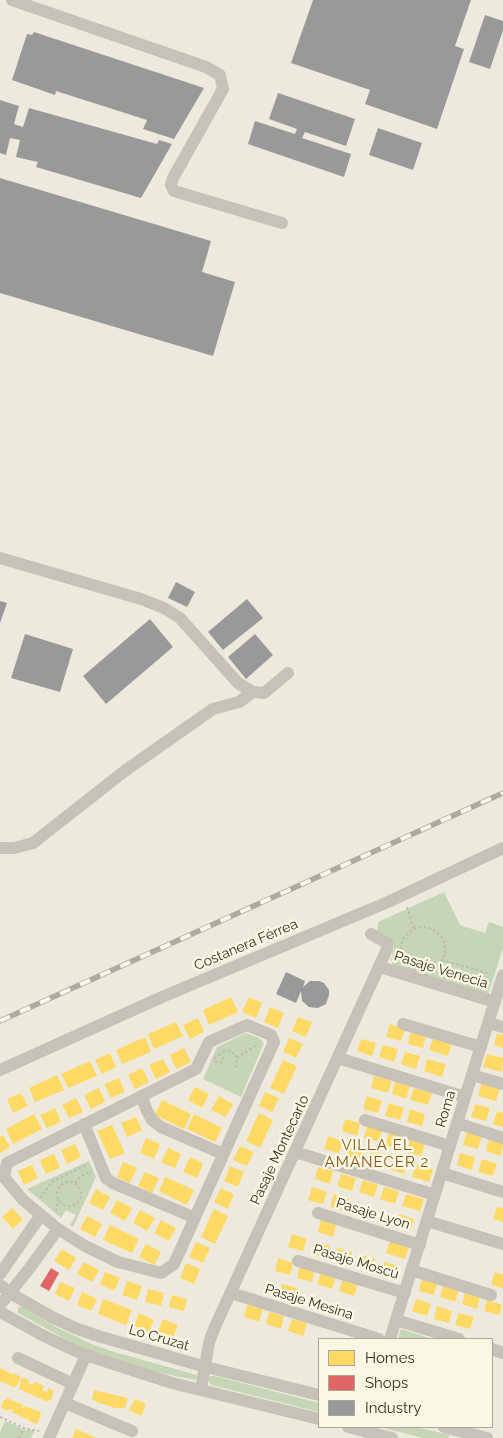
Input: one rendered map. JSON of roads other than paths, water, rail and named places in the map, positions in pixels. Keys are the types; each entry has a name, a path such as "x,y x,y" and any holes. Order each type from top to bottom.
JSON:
{"street":[{"path":"12,0 206,66 220,75 223,89 172,178 171,185 174,191 282,224"},
{"path":"0,558 140,599 164,608 180,618 238,684 253,692 264,693 288,672"},
{"path":"0,848 14,848 33,843 126,770 214,709 239,702 253,692"},
{"name":"Costanera Férrea","path":"0,1070 162,997 403,895 503,848"},
{"name":"Pasaje Montecarlo","path":"201,1389 211,1337 386,954 387,946 384,941 371,934"},
{"name":"Pasaje Venecia","path":"380,967 494,1002"},
{"name":"Roma","path":"390,1338 503,976"},
{"path":"488,1023 503,1027"},
{"path":"402,1024 480,1047"},
{"path":"247,1025 271,1035 274,1042 174,1264 161,1273 118,1262 85,1246 58,1229 23,1200 4,1178 7,1163 142,1096 196,1069 209,1042 247,1025"},
{"path":"338,1058 465,1097"},
{"path":"472,1075 503,1084"},
{"path":"142,1096 152,1120 161,1127 223,1154"},
{"path":"365,1120 450,1146"},
{"path":"457,1123 503,1138"},
{"path":"84,1124 106,1178 114,1184 195,1218"},
{"path":"295,1152 435,1195"},
{"path":"442,1173 503,1192"},
{"path":"0,1274 14,1254 37,1211"},
{"name":"Pasaje Lyon","path":"318,1213 420,1245"},
{"path":"427,1221 503,1244"},
{"path":"0,1305 5,1289 29,1270 58,1229"},
{"path":"14,1254 22,1255 26,1258 29,1270"},
{"name":"Pasaje Moscú","path":"298,1261 405,1293"},
{"path":"411,1270 491,1295"},
{"name":"Lo Cruzat","path":"5,1289 52,1317 98,1336 206,1367 318,1395"},
{"name":"Pasaje Mesina","path":"231,1293 376,1338"},
{"path":"0,1312 44,1336 86,1355 171,1382 318,1420"},
{"path":"396,1320 456,1338"},
{"path":"49,1437 86,1355"},
{"path":"18,1358 73,1384"},
{"path":"65,1403 132,1431"},
{"path":"447,1428 478,1437"},
{"path":"364,1429 392,1438"}],"railway":[{"path":"0,1021 503,793"}],"district":[{"name":"VILLA EL AMANECER 2","path":"377,1154"}]}
